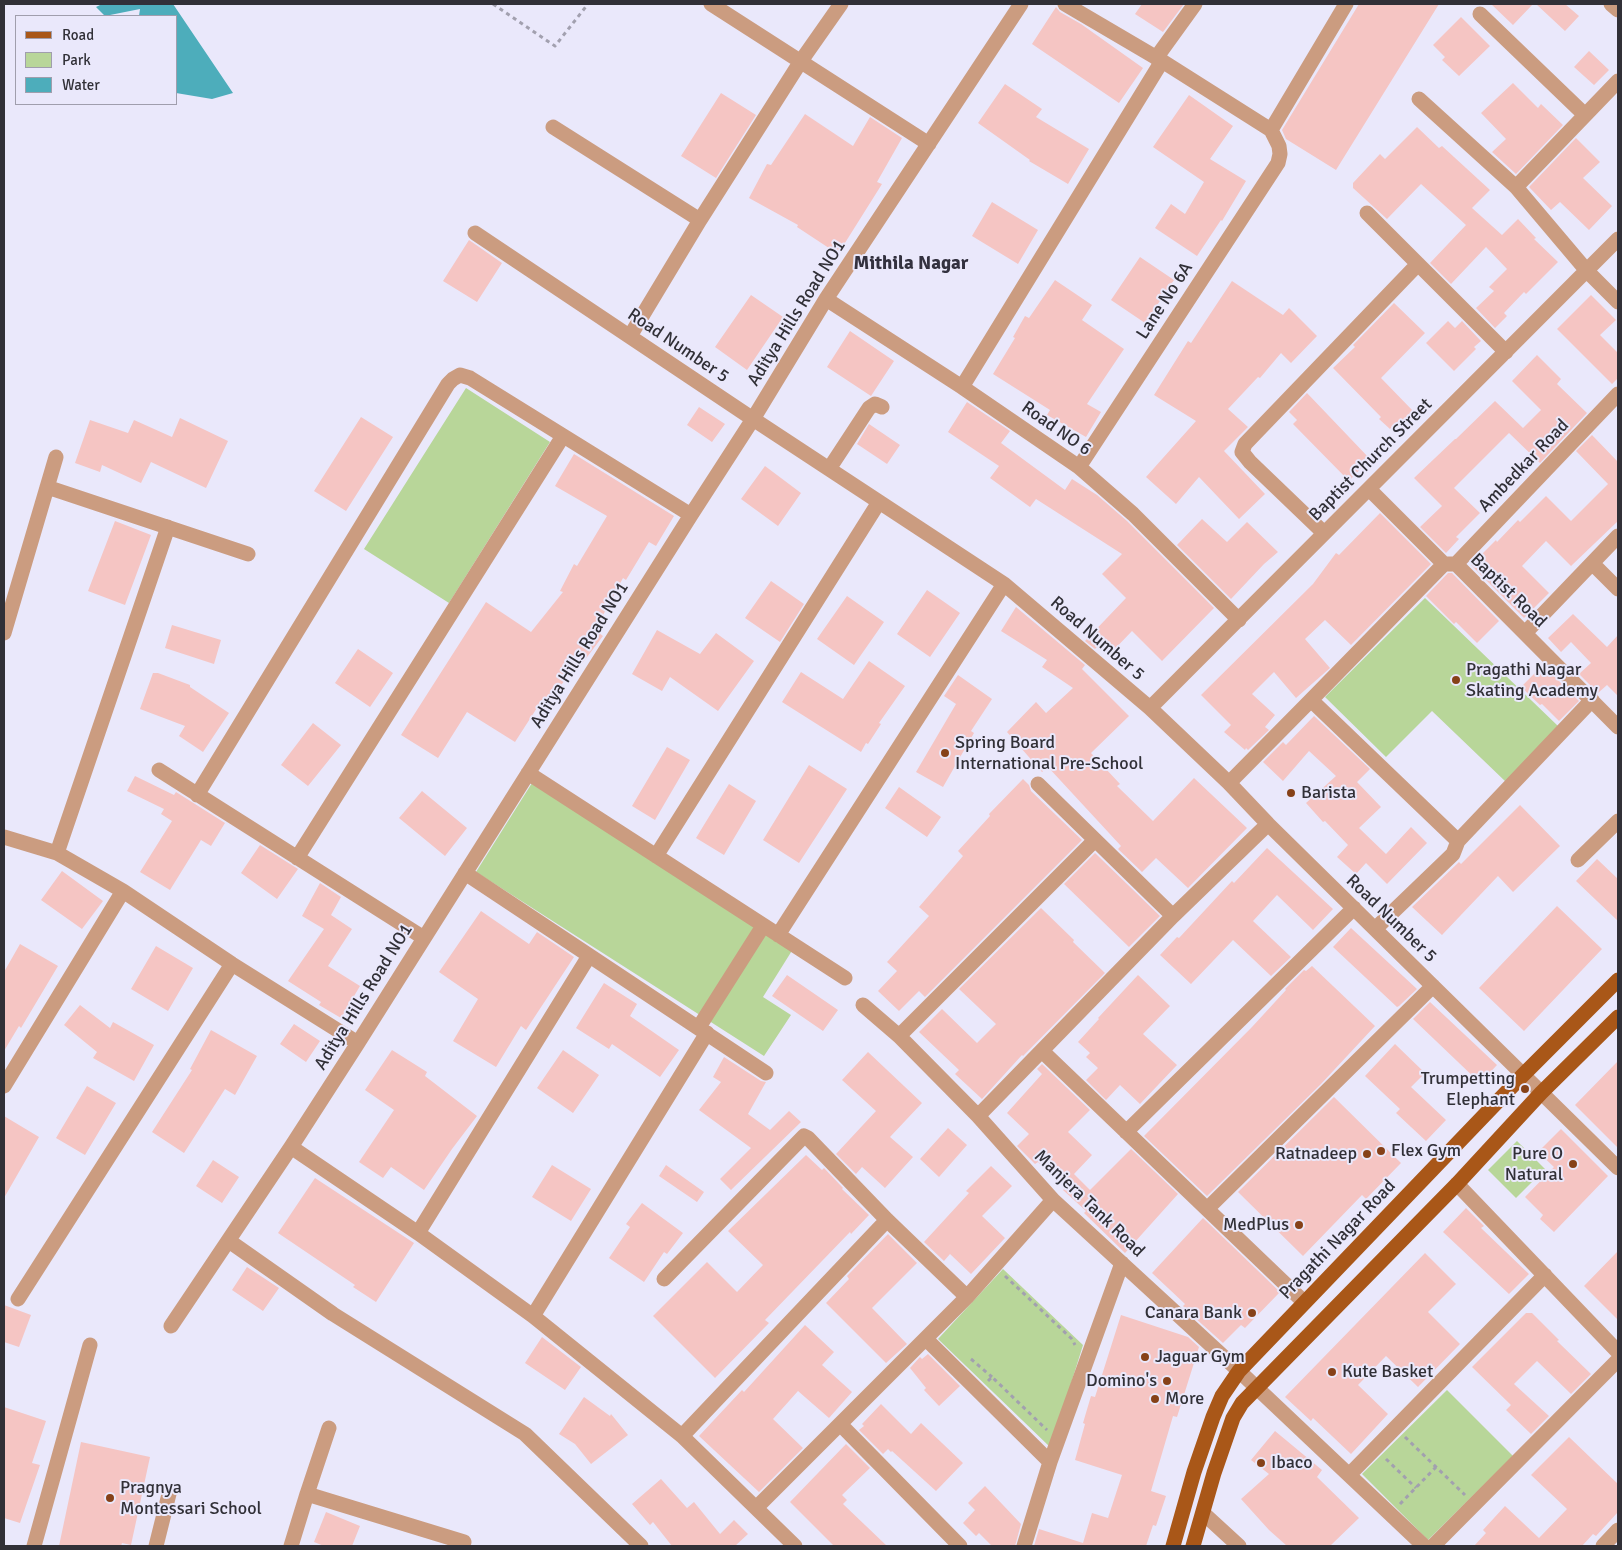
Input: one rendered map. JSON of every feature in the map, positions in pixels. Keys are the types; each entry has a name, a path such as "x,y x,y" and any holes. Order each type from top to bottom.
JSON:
{"main road":[{"name":"Pragathi Nagar Road","path":"1173,1546 1194,1472 1213,1417 1222,1396 1239,1371 1523,1075 1618,980"},
{"path":"1194,1546 1214,1473 1233,1418 1242,1403 1618,1017"}],"street":[{"path":"711,4 929,144"},
{"path":"630,336 700,220 801,61 841,4"},
{"name":"Aditya Hills Road NO1","path":"171,1326 229,1241 358,1043 753,419 826,299 1021,4"},
{"path":"1065,4 1271,130 1346,4"},
{"path":"962,387 1159,60 1195,4"},
{"path":"1611,4 1618,10"},
{"path":"1480,14 1585,115"},
{"path":"1516,187 1618,81"},
{"path":"1419,99 1516,187 1587,271 1618,302"},
{"path":"554,127 700,220"},
{"name":"Lane No 6A","path":"1078,467 1278,162 1280,154 1271,130"},
{"path":"1367,213 1506,352"},
{"name":"Road Number 5","path":"475,233 1004,584 1150,708 1229,783 1268,824 1618,1168"},
{"name":"Baptist Church Street","path":"1150,708 1618,239"},
{"path":"1324,533 1242,452 1246,444 1418,264"},
{"name":"Road NO 6","path":"826,299 962,387 1078,467 1133,514 1239,620"},
{"path":"197,794 448,384 460,375 470,378 691,515"},
{"name":"Ambedkar Road","path":"1229,783 1618,394"},
{"path":"829,469 869,408 875,404 882,407"},
{"path":"297,858 563,436"},
{"path":"4,633 10,586 47,487 56,457"},
{"path":"47,487 248,554"},
{"name":"Baptist Road","path":"1370,489 1525,633 1618,727"},
{"path":"656,856 879,502"},
{"path":"57,853 168,527"},
{"path":"1525,633 1618,536"},
{"path":"1592,563 1618,589"},
{"path":"778,935 1004,584"},
{"path":"1311,700 1458,841"},
{"path":"1375,929 1453,854 1458,841 1592,700"},
{"path":"159,770 424,938"},
{"path":"528,773 845,978"},
{"path":"1038,784 1173,916"},
{"path":"1578,860 1618,820"},
{"path":"978,1116 1173,916 1268,824"},
{"path":"4,838 57,853 123,890 232,964 358,1043"},
{"path":"899,1036 1095,840"},
{"path":"465,873 766,1073"},
{"path":"4,1086 123,890"},
{"path":"1126,1132 1354,908"},
{"path":"533,1316 763,926"},
{"path":"418,1233 589,956"},
{"path":"18,1299 232,964"},
{"path":"1207,1209 1433,986"},
{"name":"Manjera Tank Road","path":"863,1005 899,1036 978,1116 1053,1200 1239,1371 1424,1546"},
{"path":"1042,1051 1304,1302"},
{"path":"664,1279 804,1136 967,1297"},
{"path":"291,1147 418,1233 533,1316 682,1436 795,1546"},
{"path":"1457,1184 1618,1352"},
{"path":"756,1508 967,1297 1053,1200"},
{"path":"682,1436 887,1220"},
{"path":"229,1241 333,1314 525,1434 640,1546"},
{"path":"1024,1546 1050,1462 1122,1263"},
{"path":"1348,1474 1545,1275"},
{"path":"926,1338 1050,1462"},
{"path":"34,1546 90,1345"},
{"path":"1432,1546 1618,1360"},
{"path":"840,1424 960,1546"},
{"path":"291,1546 329,1428"},
{"path":"156,1546 169,1494"},
{"path":"307,1494 464,1542"},
{"path":"1203,1513 1239,1546"},
{"path":"1603,1546 1618,1530"}],"path":[{"path":"493,4 555,46 588,4"},
{"path":"1000,1276 1008,1278 1065,1332 1074,1343 1075,1348"},
{"path":"969,1358 992,1377 1047,1430 1051,1427"},
{"path":"979,1391 992,1377"},
{"path":"1395,1427 1474,1504"},
{"path":"1375,1448 1416,1488"},
{"path":"1390,1514 1436,1467"}],"green space":[{"path":"466,388 550,442 449,603 364,549"},
{"name":"Pragathi Nagar Skating Academy","path":"1425,598 1558,726 1506,782 1432,711 1386,757 1325,697"},
{"path":"532,783 793,949 763,997 791,1015 764,1056 476,872"},
{"path":"1517,1141 1545,1169 1516,1198 1488,1170"},
{"path":"1003,1269 1083,1345 1051,1448 938,1339"},
{"path":"1447,1390 1513,1456 1428,1540 1362,1474"}],"water":[{"path":"102,4 173,4 233,93 212,99 178,93 178,15 139,15 140,9 104,15 96,7"}],"building":[{"path":"1142,4 1184,4 1163,32 1135,14"},
{"path":"1359,4 1439,4 1336,170 1286,139 1282,130"},
{"path":"1491,4 1533,4 1513,25"},
{"path":"1536,4 1565,4 1579,16 1565,31"},
{"path":"1056,7 1060,12 1081,24 1143,68 1119,103 1032,44"},
{"path":"1461,17 1490,46 1459,76 1442,60 1445,57 1433,45"},
{"path":"1589,51 1609,70 1594,85 1574,67"},
{"path":"1513,83 1538,108 1541,104 1563,125 1516,174 1492,152 1506,139 1481,113"},
{"path":"1005,84 1042,109 1036,117 1089,149 1068,184 1029,161 978,123"},
{"path":"721,93 756,115 716,178 681,156"},
{"path":"1189,95 1233,126 1210,159 1246,181 1222,221 1197,256 1155,228 1171,204 1185,214 1204,182 1153,147"},
{"path":"805,114 853,146 870,117 902,138 877,182 882,184 838,254 797,227 798,225 749,198 767,164 771,165"},
{"path":"1417,127 1439,148 1442,146 1490,190 1472,208 1502,235 1518,219 1536,238 1534,239 1558,262 1526,294 1524,292 1504,313 1507,316 1495,328 1476,308 1494,291 1489,287 1507,269 1486,247 1451,284 1430,263 1466,225 1421,184 1387,219 1353,188 1353,183 1380,154 1385,159"},
{"path":"1576,138 1600,162 1583,178 1612,206 1589,230 1560,202 1551,210 1529,187"},
{"path":"992,202 1038,230 1018,264 972,236"},
{"path":"469,240 502,263 477,302 443,281"},
{"path":"1140,257 1174,280 1145,323 1111,300"},
{"path":"1055,280 1092,305 1082,320 1124,349 1087,404 1101,412 1086,437 1047,415 1050,410 993,374 1015,338 1013,337 1025,316 1029,318"},
{"path":"1232,281 1283,315 1289,308 1317,336 1291,363 1281,353 1260,378 1258,377 1228,409 1248,427 1224,451 1265,494 1239,519 1199,477 1176,504 1146,477 1196,421 1154,395 1188,341 1191,343"},
{"path":"751,295 783,317 747,370 715,347"},
{"path":"1591,295 1616,320 1600,335 1618,353 1618,378 1612,384 1557,329"},
{"path":"1394,303 1425,333 1381,378 1414,412 1394,431 1379,419 1381,417 1333,368 1355,347 1353,345"},
{"path":"1448,321 1455,328 1462,321 1481,341 1474,347 1476,349 1454,371 1426,343"},
{"path":"850,331 894,361 871,396 827,367"},
{"path":"1537,355 1561,379 1557,384 1587,413 1540,463 1509,433 1454,488 1480,513 1456,537 1459,539 1446,553 1420,527 1442,506 1414,478 1495,401 1523,428 1541,410 1512,381"},
{"path":"1307,393 1370,459 1349,481 1293,424 1297,420 1289,412"},
{"path":"967,402 1010,431 1001,443 1065,490 1072,479 1097,495 1127,521 1214,608 1162,661 1132,631 1109,655 1099,645 1095,649 1085,641 1126,598 1102,574 1122,554 1036,499 1030,507 990,478 999,466 948,432"},
{"path":"699,407 725,424 712,442 687,425"},
{"path":"361,417 393,437 346,511 314,491"},
{"path":"180,418 228,441 206,488 151,462 141,483 102,465 100,472 75,463 90,420 128,433 134,420 172,437"},
{"path":"869,424 900,445 887,464 857,444"},
{"path":"1592,435 1618,462 1618,521 1571,566 1546,541 1522,566 1549,593 1524,618 1471,565 1518,520 1520,522 1546,496 1571,521 1608,484 1576,451"},
{"path":"574,454 674,516 656,546 649,542 626,580 623,578 595,630 603,636 581,665 578,663 549,701 544,697 515,742 467,712 438,758 401,735 486,602 531,632 563,592 560,591 574,564 577,566 607,516 555,486"},
{"path":"765,466 801,493 778,526 741,499"},
{"path":"1380,513 1431,564 1351,645 1325,620 1305,639 1330,668 1296,698 1274,672 1252,694 1275,715 1265,727 1269,730 1248,750 1246,748 1245,750 1224,732 1231,725 1201,695 1313,584 1336,553 1339,555"},
{"path":"1202,519 1227,542 1247,522 1278,552 1231,599 1177,545"},
{"path":"115,521 151,535 125,605 88,591"},
{"path":"1448,573 1452,573 1499,621 1477,643 1456,622 1454,624 1426,596"},
{"path":"771,581 804,604 780,642 745,618"},
{"path":"927,590 960,613 930,657 897,634"},
{"path":"847,596 884,622 854,665 817,639"},
{"path":"1016,607 1085,665 1082,669 1129,716 1091,753 1120,784 1117,786 1153,821 1194,778 1247,828 1188,888 1156,858 1142,872 1118,849 1121,846 1048,767 1042,772 1007,732 1036,702 1046,713 1073,688 1042,667 1047,660 1001,631"},
{"path":"1573,614 1607,647 1618,635 1618,696 1607,685 1598,693 1579,674 1591,663 1571,642 1561,652 1548,638"},
{"path":"172,625 221,640 214,664 165,648"},
{"path":"657,630 700,654 716,633 754,661 718,711 670,677 662,691 632,674"},
{"path":"358,649 393,673 370,707 335,683"},
{"path":"869,661 905,686 861,752 782,702 801,672 843,699"},
{"path":"1543,665 1579,701 1559,721 1521,687"},
{"path":"153,673 158,673 190,685 190,687 229,713 203,752 179,736 185,726 140,709"},
{"path":"958,675 992,699 971,731 974,733 943,787 916,772 956,704 944,696"},
{"path":"1314,716 1370,769 1357,782 1381,807 1359,828 1386,854 1411,827 1427,843 1387,884 1366,863 1356,874 1337,857 1348,845 1306,803 1336,776 1309,751 1283,781 1263,762 1283,742 1286,745"},
{"path":"313,723 341,745 308,786 281,765"},
{"path":"667,747 690,760 655,820 632,806"},
{"path":"809,765 847,789 799,863 763,840"},
{"path":"135,776 174,795 176,792 225,823 211,846 201,840 170,890 140,872 172,821 161,814 164,809 127,791"},
{"path":"1023,779 1029,785 1031,791 1082,840 925,997 919,991 899,1011 878,991 897,971 887,962 929,916 919,907 963,856 958,851 990,816 989,814"},
{"path":"729,784 756,801 724,855 696,838"},
{"path":"899,787 941,817 927,837 885,808"},
{"path":"422,791 467,828 445,856 399,818"},
{"path":"1520,805 1560,846 1513,892 1498,876 1442,935 1412,907 1459,862 1461,864"},
{"path":"260,845 298,869 277,899 241,873"},
{"path":"1267,848 1333,909 1313,930 1277,895 1253,921 1291,957 1271,976 1233,940 1191,984 1160,955"},
{"path":"1095,853 1160,916 1129,947 1064,884"},
{"path":"1597,859 1618,879 1618,921 1576,881"},
{"path":"62,871 103,901 82,929 41,900"},
{"path":"320,883 341,897 331,915 352,929 328,966 360,986 341,1018 319,1005 321,1002 288,981 324,929 302,916"},
{"path":"1557,906 1602,949 1524,1031 1479,988"},
{"path":"1041,908 1105,973 1022,1055 982,1099 955,1074 959,1070 919,1032 942,1009 977,1043 996,1024 959,989"},
{"path":"481,911 529,944 537,932 574,957 526,1030 521,1026 496,1067 453,1041 478,999 439,972"},
{"path":"1351,928 1417,989 1399,1006 1397,1007 1333,947"},
{"path":"20,944 58,966 21,1028 19,1026 4,1051 4,972"},
{"path":"156,946 193,968 168,1011 131,989"},
{"path":"1312,966 1375,1026 1321,1084 1207,1196 1144,1136 1252,1027 1285,989 1304,970 1306,971"},
{"path":"787,975 838,1010 823,1031 772,996"},
{"path":"1138,975 1170,1006 1143,1034 1177,1065 1140,1104 1120,1085 1106,1100 1086,1080 1098,1068 1086,1057 1090,1053 1078,1042"},
{"path":"604,983 637,1004 630,1016 679,1050 660,1077 612,1044 609,1049 576,1028"},
{"path":"1430,1002 1497,1065 1480,1083 1413,1019"},
{"path":"80,1005 110,1028 113,1022 154,1045 134,1081 93,1058 97,1052 64,1025"},
{"path":"294,1024 320,1041 306,1062 280,1044"},
{"path":"211,1030 257,1056 235,1095 225,1089 184,1153 152,1132 192,1070 190,1069"},
{"path":"1395,1044 1425,1073 1411,1087 1446,1120 1426,1141 1396,1113 1400,1109 1365,1076"},
{"path":"392,1050 427,1072 425,1076 477,1116 424,1190 391,1167 383,1178 359,1162 394,1110 365,1090"},
{"path":"563,1050 599,1075 573,1113 537,1088"},
{"path":"868,1052 922,1103 890,1137 913,1157 885,1188 862,1167 856,1174 836,1154 876,1111 842,1080"},
{"path":"724,1057 761,1081 766,1082 748,1114 770,1130 789,1111 801,1122 731,1190 720,1179 751,1148 699,1110 721,1082 713,1077"},
{"path":"1618,1061 1618,1148 1575,1105"},
{"path":"1042,1064 1090,1110 1068,1132 1092,1155 1074,1174 1090,1190 1131,1149 1178,1194 1125,1253 1084,1213 1086,1211 1063,1190 1065,1188 1038,1162 1035,1164 1017,1146 1029,1134 1007,1113 1042,1074 1037,1069"},
{"path":"87,1086 116,1103 85,1155 56,1138"},
{"path":"1334,1097 1401,1163 1366,1199 1362,1195 1303,1256 1238,1192"},
{"path":"4,1116 39,1137 4,1198"},
{"path":"948,1128 967,1145 939,1177 920,1159"},
{"path":"1561,1129 1608,1176 1554,1232 1540,1219 1543,1215 1525,1197 1554,1167 1538,1152"},
{"path":"806,1155 822,1170 824,1168 842,1189 869,1215 851,1234 850,1232 765,1320 769,1323 715,1378 653,1316 707,1262 737,1292 763,1265 728,1231"},
{"path":"213,1160 239,1177 222,1203 196,1186"},
{"path":"552,1165 591,1189 571,1221 532,1197"},
{"path":"666,1165 704,1192 697,1202 659,1176"},
{"path":"991,1166 1012,1186 982,1216 1005,1238 971,1274 950,1254 944,1261 924,1242 969,1193 966,1191"},
{"path":"315,1178 414,1243 376,1302 353,1287 355,1285 278,1233"},
{"path":"642,1203 683,1233 667,1254 664,1252 644,1282 609,1258 630,1227 626,1224"},
{"path":"1466,1208 1484,1226 1481,1228 1529,1274 1509,1294 1443,1232"},
{"path":"1203,1218 1280,1292 1245,1328 1241,1325 1223,1343 1194,1317 1183,1306 1185,1304 1152,1273"},
{"path":"888,1234 917,1263 872,1308 907,1344 886,1363 826,1303 849,1279 847,1276"},
{"path":"1618,1251 1618,1320 1584,1286"},
{"path":"1425,1253 1456,1284 1428,1312 1460,1344 1418,1387 1386,1356 1358,1385 1388,1414 1351,1454 1313,1418 1311,1421 1285,1397"},
{"path":"247,1267 279,1288 263,1311 232,1290"},
{"path":"4,1305 31,1315 19,1347 4,1342"},
{"path":"1526,1313 1532,1313 1591,1374 1571,1394 1537,1361 1514,1384 1549,1416 1531,1434 1506,1410 1511,1405 1472,1367"},
{"path":"1121,1315 1188,1337 1199,1347 1177,1417 1173,1416 1151,1491 1166,1496 1156,1526 1153,1525 1146,1546 1034,1546 1039,1529 1083,1543 1092,1513 1108,1518 1122,1475 1075,1460 1091,1396 1095,1397"},
{"path":"805,1325 834,1352 822,1365 852,1392 829,1418 798,1391 773,1419 803,1448 759,1492 699,1436 742,1390 744,1392"},
{"path":"542,1337 581,1367 565,1390 525,1363"},
{"path":"928,1354 960,1386 939,1406 924,1390 926,1388 910,1368 920,1357 922,1359"},
{"path":"584,1397 610,1416 611,1414 628,1435 591,1464 575,1444 559,1434"},
{"path":"881,1404 911,1434 921,1423 963,1463 936,1491 892,1451 888,1449 883,1454 859,1430 864,1426 862,1424"},
{"path":"4,1407 46,1421 32,1463 40,1465 20,1523 4,1518"},
{"path":"1275,1431 1322,1470 1317,1477 1359,1518 1330,1546 1287,1546 1269,1530 1241,1499 1269,1474 1251,1460"},
{"path":"1569,1437 1618,1484 1618,1512 1596,1536 1593,1534 1582,1546 1474,1546 1486,1533 1483,1530 1505,1506 1539,1538 1567,1509 1531,1475"},
{"path":"81,1442 150,1457 131,1545 122,1543 121,1546 59,1546"},
{"path":"846,1444 870,1468 842,1495 847,1500 843,1504 887,1546 834,1546 790,1502"},
{"path":"661,1479 687,1508 694,1502 720,1534 734,1520 748,1534 735,1546 672,1546 653,1522 650,1525 632,1504"},
{"path":"985,1486 1021,1524 1015,1546 992,1546 979,1533 976,1536 963,1523 975,1510 968,1503"},
{"path":"326,1512 360,1526 352,1546 324,1546 314,1542"}],"place":[{"name":"Pragathi Nagar Skating Academy","path":"1456,680"},
{"name":"Spring Board International Pre-School","path":"945,753"},
{"name":"Barista","path":"1291,793"},
{"name":"Trumpetting Elephant","path":"1525,1089"},
{"name":"Flex Gym","path":"1381,1151"},
{"name":"Ratnadeep","path":"1367,1154"},
{"name":"Pure O Natural","path":"1573,1164"},
{"name":"MedPlus","path":"1299,1225"},
{"name":"Canara Bank","path":"1252,1313"},
{"name":"Jaguar Gym","path":"1145,1357"},
{"name":"Kute Basket","path":"1332,1372"},
{"name":"Domino's","path":"1167,1381"},
{"name":"More","path":"1155,1399"},
{"name":"Ibaco","path":"1261,1463"},
{"name":"Pragnya Montessari School","path":"110,1498"}],"district":[{"name":"Mithila Nagar","path":"911,264"}]}
